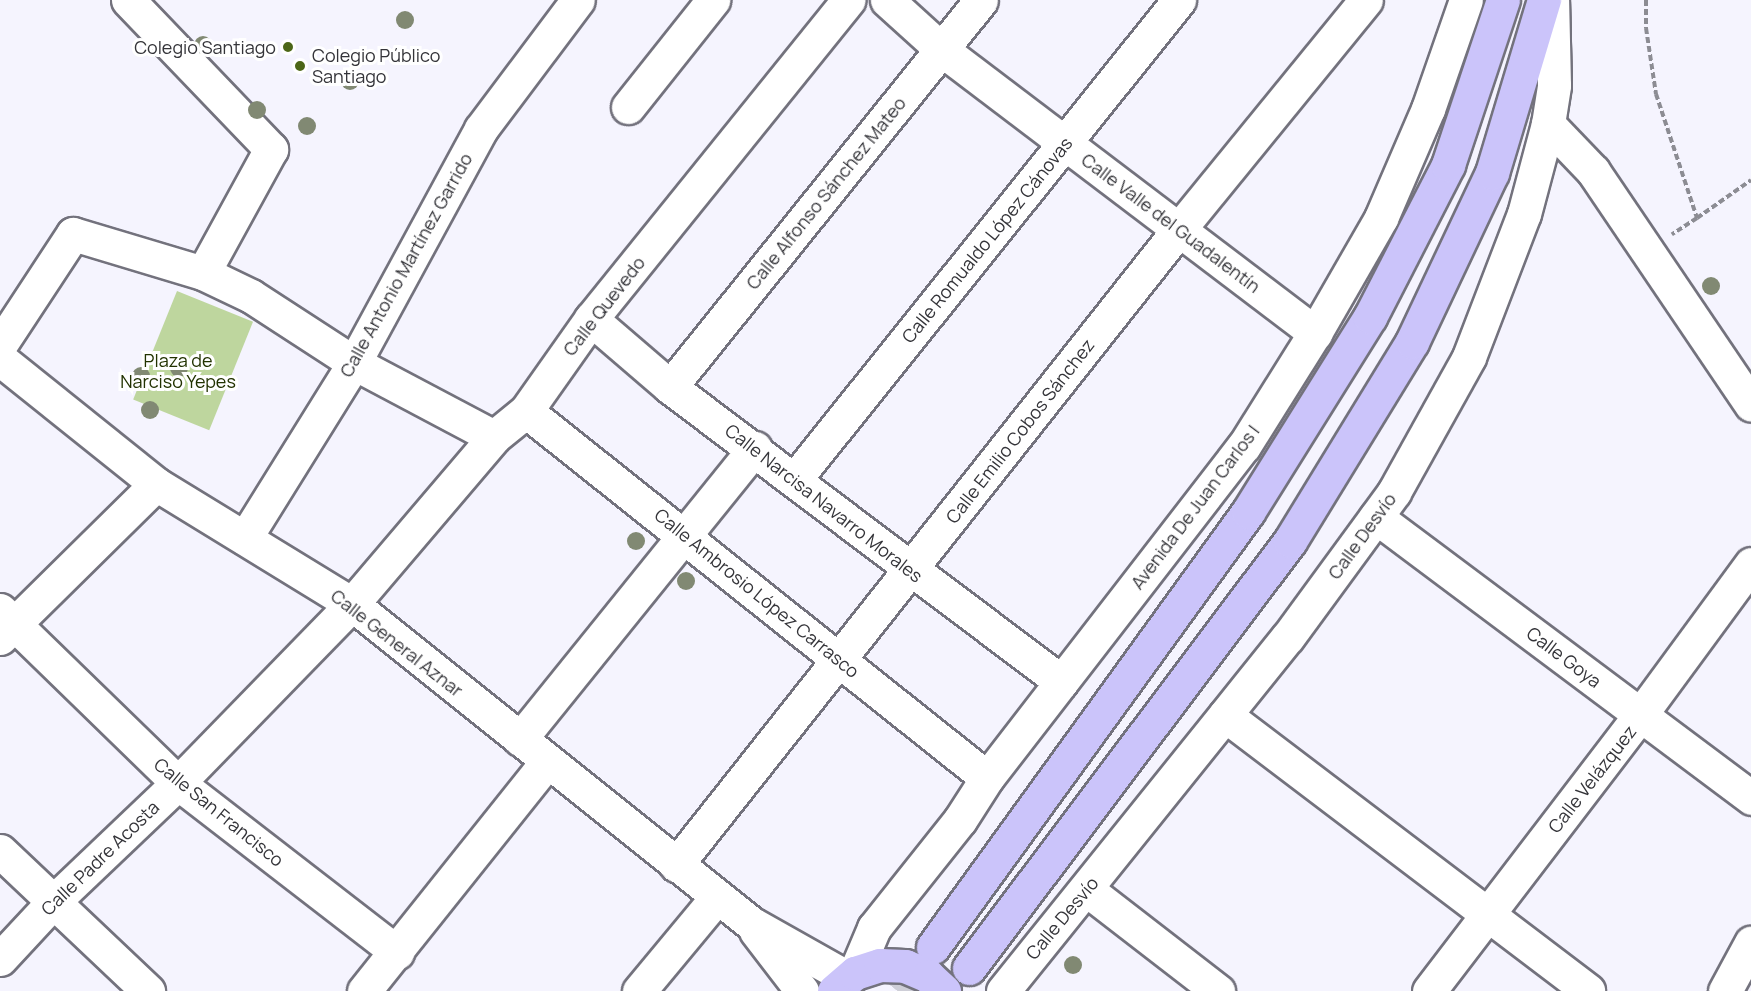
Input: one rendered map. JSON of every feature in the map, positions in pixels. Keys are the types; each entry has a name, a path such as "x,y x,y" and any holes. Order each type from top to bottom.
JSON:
{"main road":[{"path":"933,947 1248,512 1370,317 1448,165 1503,0"},
{"path":"969,968 1290,541 1412,342 1492,173 1544,0"},
{"path":"846,981 879,965 905,966 928,976 944,991"}],"street":[{"path":"128,0 271,149 204,273"},
{"name":"Calle Antonio Martínez Garrido","path":"246,538 354,363 481,129 578,0"},
{"path":"628,107 712,0"},
{"name":"Calle Valle del Guadalentín","path":"887,0 941,49 1180,228 1315,333"},
{"name":"Calle Alfonso Sánchez Mateo","path":"670,387 981,0"},
{"name":"Calle Romualdo López Cánovas","path":"795,479 1179,0"},
{"name":"Calle Emilio Cobos Sánchez","path":"676,865 841,660 1180,228 1366,0"},
{"name":"Calle Desvío","path":"1004,991 1288,637 1394,492 1468,357 1524,214 1548,124 1554,85 1551,0"},
{"name":"Calle Quevedo","path":"352,604 494,437 526,411 591,319 836,5"},
{"name":"Avenida De Juan Carlos I","path":"846,981 874,928 960,820 987,778 1244,447 1315,333 1381,218 1428,109 1460,10"},
{"path":"1548,124 1593,171 1751,404"},
{"path":"0,345 73,234 204,273 251,296 354,363 494,437"},
{"name":"Calle Narcisa Navarro Morales","path":"591,319 670,387 755,448 910,570 1061,682"},
{"name":"Calle General Aznar","path":"0,359 156,484 352,604 752,924 846,981"},
{"name":"Calle Ambrosio López Carrasco","path":"526,411 684,534 987,778"},
{"path":"520,740 755,448"},
{"path":"5,624 156,484"},
{"name":"Calle Goya","path":"1376,516 1751,798"},
{"name":"Calle Velázquez","path":"1429,991 1641,714 1751,564"},
{"name":"Calle Padre Acosta","path":"0,959 53,903 178,783 352,604"},
{"name":"Calle San Francisco","path":"5,624 178,783 397,952"},
{"path":"1225,715 1588,991"},
{"path":"364,991 547,762"},
{"path":"0,851 148,991"},
{"path":"1086,889 1218,991"},
{"path":"639,991 717,897"},
{"name":"Calle General Aznar","path":"752,924 802,991"},
{"path":"1725,991 1751,943"}],"path":[{"path":"1646,0 1646,28 1656,94 1697,218"},
{"path":"1646,251 1751,180"}],"green space":[{"name":"Plaza de Narciso Yepes","path":"177,291 253,322 209,430 133,399"}],"tunnel":[{"path":"898,991 931,949"}],"place":[{"name":"Colegio Santiago","path":"288,47"},
{"name":"Colegio Público Santiago","path":"300,66"}]}
